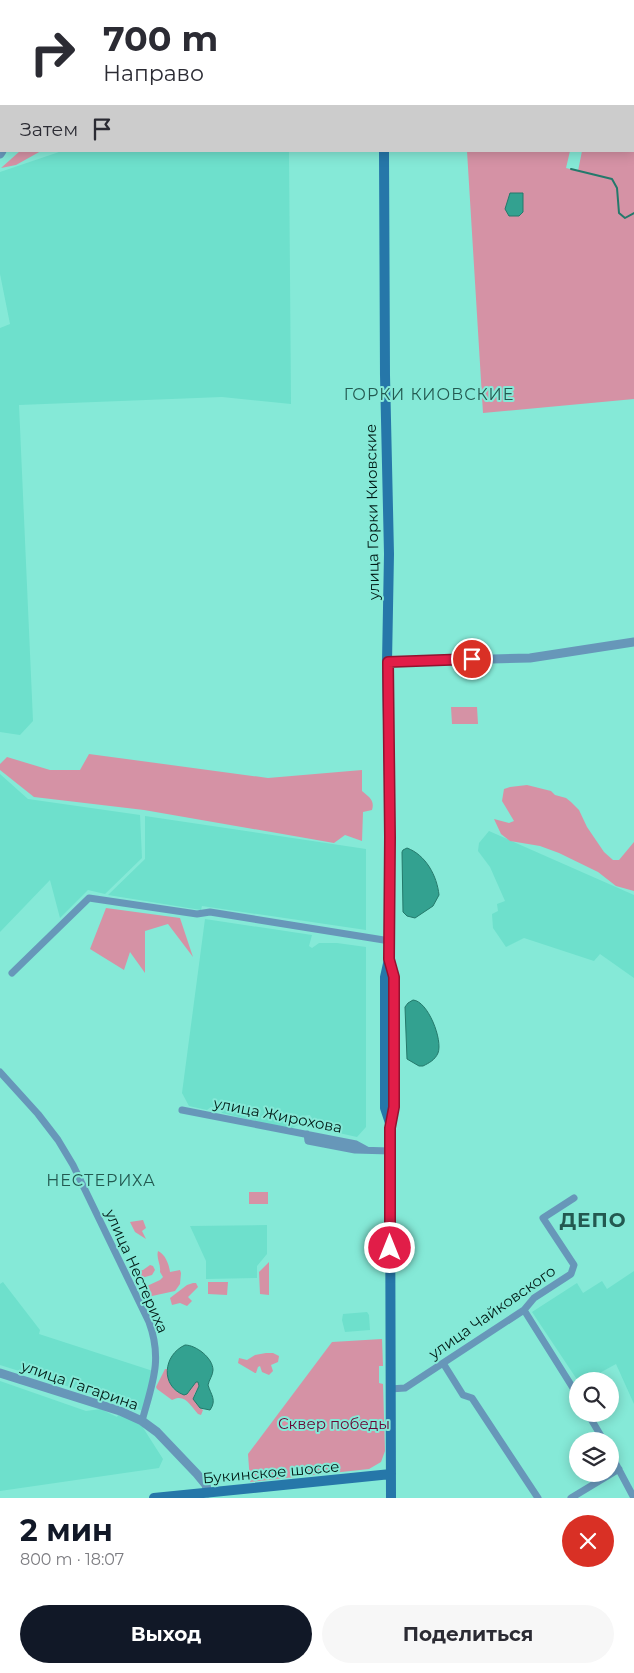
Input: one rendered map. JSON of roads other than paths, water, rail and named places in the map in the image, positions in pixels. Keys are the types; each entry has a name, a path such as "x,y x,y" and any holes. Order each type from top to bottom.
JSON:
{"main road":[{"name":"улица Горки Киовские","path":"384,152 385,365 389,554 389,959 394,977 394,1107 390,1151 391,1498"},
{"name":"Букинское шоссе","path":"154,1498 390,1474"}],"street":[{"path":"388,662 530,658 634,642"},
{"path":"12,973 89,898 197,914 210,912 390,941"},
{"name":"улица Нестериха","path":"0,1072 38,1114 58,1140 73,1165 149,1322 155,1339 156,1366 142,1421"},
{"name":"улица Жирохова","path":"182,1110 355,1150 390,1151"},
{"name":"улица Чайковского","path":"390,1389 405,1388 524,1310 534,1298 571,1274 574,1265 543,1218 574,1198"},
{"path":"524,1310 569,1382"},
{"path":"443,1363 464,1395 472,1398 538,1498"},
{"name":"улица Гагарина","path":"0,1373 120,1411 142,1421 157,1432 197,1474 206,1485 208,1493"},
{"path":"619,1469 634,1498"},
{"path":"570,1498 597,1482"}],"waterway":[{"path":"571,169 612,179 617,188 619,213 625,218 634,213"}],"district":[{"name":"ГОРКИ КИОВСКИЕ","path":"429,394"},
{"name":"НЕСТЕРИХА","path":"101,1180"},
{"name":"ДЕПО","path":"593,1220"}],"park label":[{"name":"Сквер победы","path":"334,1423"}]}
